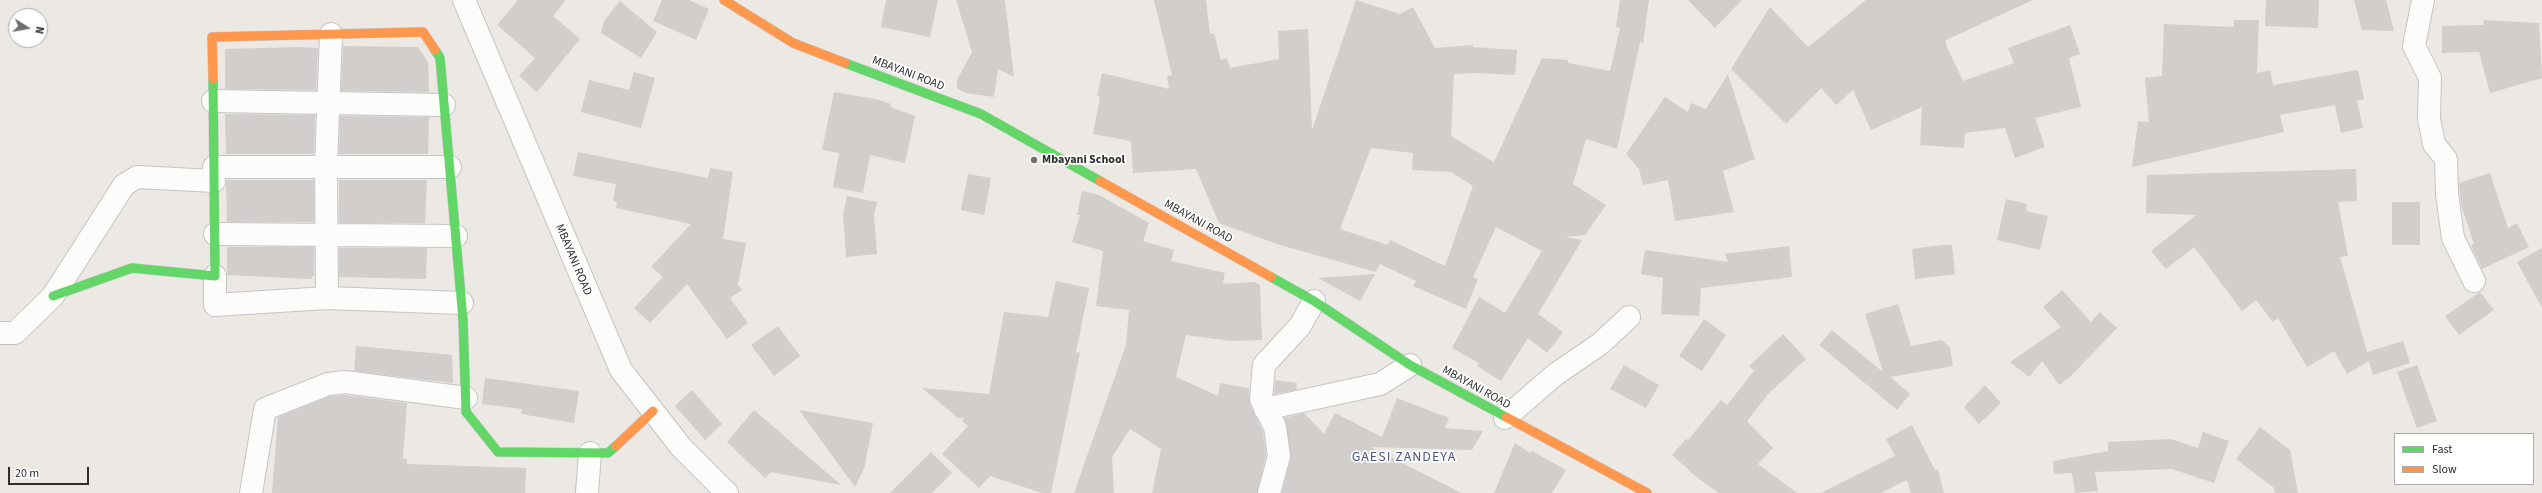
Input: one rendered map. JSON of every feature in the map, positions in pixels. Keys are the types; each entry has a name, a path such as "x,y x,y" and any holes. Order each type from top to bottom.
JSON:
{"street":[{"name":"MBAYANI ROAD","path":"464,0 621,370 681,447 727,493"},
{"name":"MBAYANI ROAD","path":"724,0 793,43 981,114 1314,301 1410,365 1505,418 1647,493"},
{"path":"2423,0 2414,46 2430,78 2429,119 2434,144 2446,159 2453,238 2474,281"},
{"path":"462,303 327,298 215,305 216,276 212,37 422,32 440,58 462,303 466,412 498,452 608,453 653,411"},
{"path":"327,298 326,166 331,34"},
{"path":"213,101 444,105"},
{"path":"0,333 15,333 54,296 124,185 136,177 214,174 326,166 450,167"},
{"path":"215,234 456,236"},
{"path":"54,296 132,268 216,276"},
{"path":"1269,493 1280,456 1275,428 1261,399 1260,387 1264,365 1300,326 1314,301"},
{"path":"1505,418 1556,374 1600,344 1629,317"},
{"path":"1265,409 1380,384 1410,365"},
{"path":"251,493 265,409 328,384 340,383 466,398"},
{"path":"587,493 590,453"}],"building":[{"path":"518,0 566,0 553,16 580,39 537,92 519,76 535,58 497,25"},
{"path":"662,0 689,0 709,9 696,40 653,21"},
{"path":"886,0 938,0 930,37 881,27"},
{"path":"956,0 1005,0 1014,77 998,69 994,97 966,93 957,88 957,80 972,52"},
{"path":"1154,0 1206,0 1210,34 1214,33 1221,60 1227,58 1230,68 1279,59 1278,31 1308,29 1312,130 1356,0 1400,14 1413,7 1435,48 1473,45 1473,47 1517,50 1515,75 1474,73 1454,74 1451,136 1494,162 1542,58 1568,60 1568,63 1610,71 1620,28 1616,27 1620,0 1649,0 1643,43 1640,42 1617,149 1586,139 1573,184 1606,205 1585,235 1566,237 1582,240 1538,314 1563,332 1547,353 1528,338 1501,381 1477,366 1479,363 1452,348 1479,297 1505,313 1542,251 1496,227 1473,277 1478,279 1466,309 1413,286 1416,281 1380,264 1376,272 1280,245 1219,223 1196,169 1133,173 1131,141 1093,134 1100,97 1097,96 1102,73 1169,89 1167,76 1172,75","holes":["1371,148 1413,153 1412,170 1451,172 1473,186 1445,266 1390,240 1388,245 1340,229"]},
{"path":"1688,0 1742,0 1715,28"},
{"path":"1866,0 2033,0 1946,40 1946,45 1963,81 2014,63 2008,48 2070,25 2080,54 2069,58 2081,107 2035,118 2045,147 2015,158 2005,128 1965,133 1964,148 1920,145 1922,107 1871,130 1853,90 1836,105 1821,88 1786,124 1731,69 1770,7 1808,47"},
{"path":"2266,0 2319,0 2318,28 2265,26"},
{"path":"2354,0 2386,0 2394,31 2362,30"},
{"path":"620,1 657,32 641,58 601,33 604,21"},
{"path":"2234,20 2259,20 2257,73 2270,70 2273,85 2358,70 2364,99 2357,101 2363,128 2341,133 2335,105 2280,115 2284,132 2132,167 2138,121 2149,122 2145,78 2162,76 2164,24 2234,27"},
{"path":"2484,20 2539,23 2542,78 2490,93 2479,52 2442,53 2442,26 2483,25"},
{"path":"343,46 418,47 428,62 429,92 341,91"},
{"path":"299,47 318,48 316,90 225,89 225,49"},
{"path":"634,72 655,78 641,128 581,112 589,80 629,90"},
{"path":"1728,74 1755,159 1723,171 1734,212 1675,221 1668,180 1643,185 1639,169 1626,154 1665,97 1688,112 1691,103 1706,109"},
{"path":"834,92 876,99 891,104 890,107 915,116 905,163 870,155 863,193 833,187 839,153 822,150"},
{"path":"225,114 315,115 314,154 226,154"},
{"path":"340,116 429,117 428,154 339,154"},
{"path":"578,152 708,178 710,168 733,172 723,239 746,243 738,285 742,290 730,298 748,323 727,339 687,284 650,323 634,308 663,277 651,267 691,224 616,208 617,202 613,201 616,184 573,176"},
{"path":"2356,169 2357,201 2338,202 2348,256 2340,257 2367,352 2403,341 2410,363 2373,375 2369,361 2347,374 2334,351 2307,367 2278,318 2273,322 2256,300 2242,311 2194,247 2166,269 2151,251 2196,215 2146,213 2147,175"},
{"path":"2490,173 2508,228 2517,223 2529,247 2482,269 2471,245 2474,244 2461,205 2459,183"},
{"path":"968,174 991,178 984,215 961,210"},
{"path":"226,180 314,180 314,222 227,222"},
{"path":"339,180 427,180 425,223 339,223"},
{"path":"1082,191 1099,195 1149,223 1143,241 1174,250 1171,261 1225,273 1223,284 1254,282 1260,285 1262,340 1231,341 1186,335 1176,377 1218,396 1220,383 1249,388 1250,404 1263,431 1266,455 1257,493 1152,493 1161,449 1130,429 1112,457 1114,493 1074,493 1126,345 1129,310 1096,306 1103,251 1072,242 1080,215 1077,215"},
{"path":"847,196 877,202 874,215 877,254 846,257 843,215"},
{"path":"2006,199 2027,204 2026,211 2048,216 2040,250 1997,240"},
{"path":"2392,202 2420,202 2420,245 2392,245"},
{"path":"1952,245 1955,274 1915,279 1912,249"},
{"path":"1789,246 1792,277 1701,288 1699,316 1661,314 1663,278 1641,274 1645,250 1728,262 1725,254"},
{"path":"227,247 314,247 314,276 312,276 311,279 227,275"},
{"path":"339,248 427,248 426,279 339,277"},
{"path":"2542,248 2542,308 2517,262"},
{"path":"1375,274 1360,301 1318,278"},
{"path":"1056,281 1089,288 1076,352 1080,353 1051,493 1042,493 990,476 979,488 942,454 968,426 962,421 964,418 958,418 922,388 989,394 1004,312 1048,317"},
{"path":"2062,290 2091,322 2100,312 2117,328 2071,376 2059,385 2042,361 2029,377 2010,362 2061,327 2043,307"},
{"path":"2480,292 2494,310 2459,335 2445,316"},
{"path":"1898,304 1911,346 1942,340 1950,348 1953,366 1890,377 1910,394 1897,410 1819,345 1832,330 1883,372 1865,314"},
{"path":"1704,319 1726,335 1702,371 1679,356"},
{"path":"778,326 800,356 774,376 751,345"},
{"path":"1783,334 1806,359 1769,393 1747,421 1773,448 1758,464 1797,493 1719,493 1699,479 1672,455 1686,439 1688,440 1721,400 1727,405 1754,371 1749,366"},
{"path":"356,346 452,355 453,383 354,371"},
{"path":"1624,365 1659,385 1646,408 1610,389"},
{"path":"2417,365 2437,421 2417,428 2397,372"},
{"path":"485,378 579,391 574,423 521,414 522,409 482,404"},
{"path":"1275,380 1297,383 1296,390 1274,394"},
{"path":"1985,385 2001,403 1979,424 1964,407"},
{"path":"692,390 722,424 705,440 675,406"},
{"path":"345,395 407,403 403,459 407,459 407,464 526,468 525,493 272,493 278,417 331,396"},
{"path":"1397,398 1449,418 1445,428 1483,431 1472,450 1371,447 1461,493 1282,493 1291,455 1284,418 1304,413 1324,434 1335,413 1382,437"},
{"path":"754,410 841,485 771,472 765,478 727,442"},
{"path":"799,410 873,423 864,469 855,487"},
{"path":"1912,425 1935,470 1938,470 1944,493 1911,493 1907,480 1881,493 1821,493 1895,456 1886,439"},
{"path":"2260,427 2290,450 2298,493 2275,493 2274,488 2236,459"},
{"path":"2203,432 2229,441 2214,483 2172,469 2095,472 2098,491 2075,493 2072,473 2054,474 2053,461 2108,451 2108,442 2171,439 2198,448"},
{"path":"1515,443 1530,453 1532,451 1566,470 1552,493 1494,493"},
{"path":"931,452 952,473 932,493 890,493"}],"traffic: fast":[{"path":"435,50 440,58 463,320 466,412 498,452 608,453 616,446"},
{"path":"845,63 981,114 1100,181"},
{"path":"53,296 132,268 215,276 213,79"},
{"path":"1271,277 1314,301 1410,365 1506,417"}],"traffic: slow":[{"path":"724,0 793,43 845,63"},
{"path":"213,79 212,37 423,32 435,50"},
{"path":"1100,181 1271,277"},
{"path":"616,446 653,411"},
{"path":"1506,417 1647,493"}],"place":[{"name":"Mbayani School","path":"1034,160"}],"district":[{"name":"GAESI ZANDEYA","path":"1404,458"}]}
